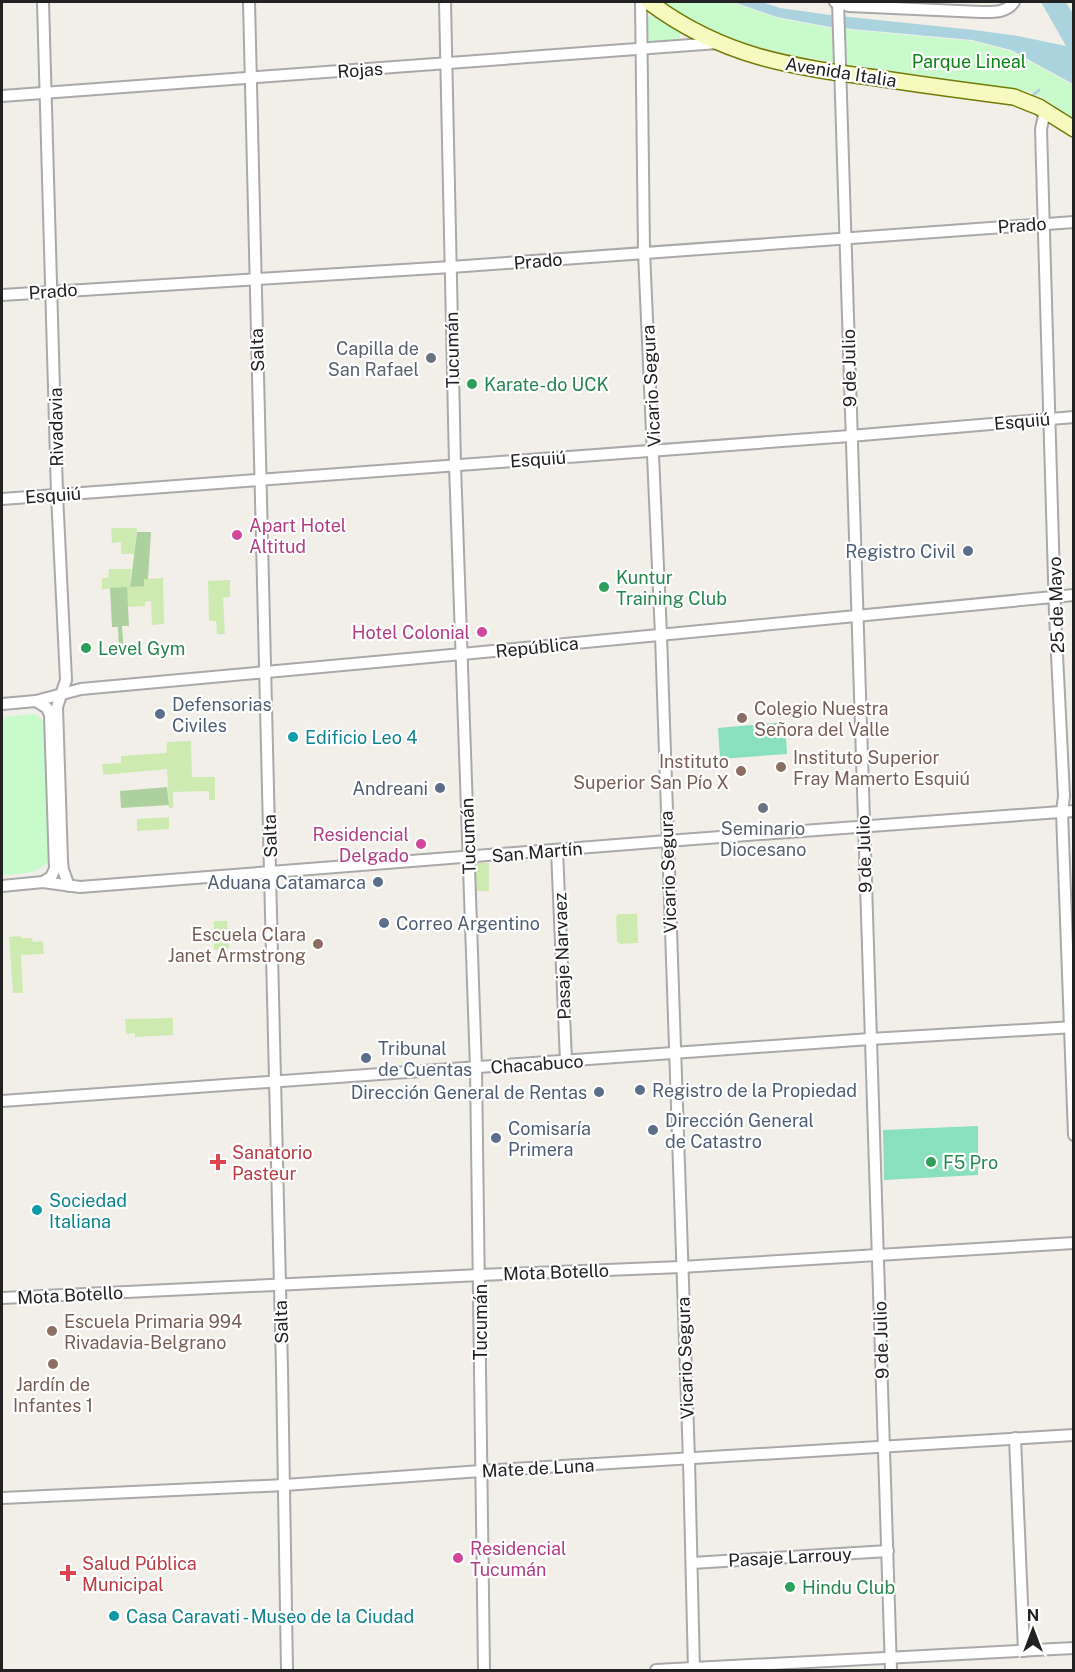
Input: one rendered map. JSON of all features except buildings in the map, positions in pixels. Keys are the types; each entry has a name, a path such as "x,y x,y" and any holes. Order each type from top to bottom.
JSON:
{"main road":[{"name":"Avenida Italia","path":"649,2 670,17 718,43 765,59 792,66 1014,97 1045,111 1074,129"}],"street":[{"name":"Rivadavia","path":"43,2 57,494 66,680 57,706 62,861 69,886"},
{"name":"Salta","path":"249,2 285,1485 287,1671"},
{"name":"Tucumán","path":"445,2 455,465 476,1068 484,1671"},
{"name":"Vicario Segura","path":"641,2 644,252 661,634 694,1669"},
{"path":"837,5 999,12 1010,7 1014,2"},
{"name":"9 de Julio","path":"837,5 891,1671"},
{"name":"Rojas","path":"2,96 718,43"},
{"name":"25 de Mayo","path":"1045,111 1041,129 1055,614 1064,796 1068,812 1074,1135"},
{"name":"Prado","path":"2,295 451,267 1074,222"},
{"name":"Esquiú","path":"2,499 850,436 1074,417"},
{"name":"República","path":"2,704 36,701 81,689 1074,594"},
{"path":"36,701 47,708 50,715 55,869 51,877 42,882"},
{"name":"San Martín","path":"2,886 42,882 80,888 667,841 1068,812"},
{"name":"Pasaje Narvaez","path":"557,850 566,1061"},
{"name":"Chacabuco","path":"2,1101 870,1039 1072,1029"},
{"name":"Mota Botello","path":"2,1298 681,1267 1074,1243"},
{"name":"Mate de Luna","path":"2,1498 285,1485 482,1471 689,1460 885,1445 1074,1435"},
{"path":"1015,1438 1024,1651"},
{"name":"Pasaje Larrouy","path":"692,1563 888,1551"},
{"path":"656,1671 1074,1648"}],"green space":[{"name":"Parque Lineal","path":"661,2 730,2 777,18 830,28 972,41 1010,51 1073,85 1073,118 1041,97 1027,91 819,60 765,49 713,31"},
{"path":"650,15 680,32 680,39 654,43 648,41 646,19"},
{"path":"111,528 137,528 134,554 121,554 121,542 112,543"},
{"path":"137,532 151,532 148,579 144,579 144,586 130,587"},
{"path":"109,569 131,569 130,587 144,579 163,578 164,624 152,625 151,601 145,602 145,606 128,607 126,588 102,589 102,578 108,578"},
{"path":"230,580 230,597 223,598 225,634 217,634 216,621 209,621 208,581"},
{"path":"127,587 129,626 122,626 124,653 119,653 118,627 112,627 110,588"},
{"path":"35,714 47,724 50,860 34,871 2,875 2,717"},
{"path":"785,722 787,754 720,759 718,728"},
{"path":"191,741 192,777 215,777 215,800 209,800 209,791 173,792 173,808 169,808 167,769 103,775 102,764 121,763 121,756 166,753 167,742"},
{"path":"167,787 169,805 121,808 120,791"},
{"path":"169,817 169,829 137,831 137,819"},
{"path":"475,863 489,863 489,891 477,891"},
{"path":"618,914 637,914 638,943 620,944 617,941 616,917"},
{"path":"214,921 227,921 229,948 214,950"},
{"path":"20,936 21,938 32,938 33,942 43,941 44,954 21,955 23,993 13,993 9,937"},
{"path":"173,1018 173,1035 135,1037 135,1033 126,1034 125,1019"},
{"name":"F5 Pro","path":"978,1126 978,1175 884,1180 883,1130"}],"water":[{"path":"733,2 762,2 780,8 830,15 974,30 1066,46 1041,2 1066,2 1073,14 1073,84 1011,50 972,40 830,27 777,17"}],"waterway":[{"path":"1030,98 1039,90"}],"place":[{"name":"Capilla de San Rafael","path":"431,358"},
{"name":"Karate-do UCK","path":"472,384"},
{"name":"Apart Hotel Altitud","path":"237,535"},
{"name":"Registro Civil","path":"968,551"},
{"name":"Kuntur Training Club","path":"604,587"},
{"name":"Hotel Colonial","path":"482,632"},
{"name":"Level Gym","path":"86,648"},
{"name":"Defensorias Civiles","path":"160,714"},
{"name":"Colegio Nuestra Señora del Valle","path":"742,718"},
{"name":"Edificio Leo 4","path":"293,737"},
{"name":"Instituto Superior Fray Mamerto Esquiú","path":"781,767"},
{"name":"Instituto Superior San Pío X","path":"741,771"},
{"name":"Andreani","path":"440,788"},
{"name":"Seminario Diocesano","path":"763,808"},
{"name":"Residencial Delgado","path":"421,844"},
{"name":"Aduana Catamarca","path":"378,882"},
{"name":"Correo Argentino","path":"384,923"},
{"name":"Escuela Clara Janet Armstrong","path":"318,944"},
{"name":"Tribunal de Cuentas","path":"366,1058"},
{"name":"Registro de la Propiedad","path":"640,1090"},
{"name":"Dirección General de Rentas","path":"599,1092"},
{"name":"Dirección General de Catastro","path":"653,1130"},
{"name":"Comisaría Primera","path":"496,1138"},
{"name":"Sanatorio Pasteur","path":"218,1162"},
{"name":"F5 Pro","path":"931,1162"},
{"name":"Sociedad Italiana","path":"37,1210"},
{"name":"Escuela Primaria 994 Rivadavia-Belgrano","path":"52,1331"},
{"name":"Jardín de Infantes 1","path":"53,1364"},
{"name":"Residencial Tucumán","path":"458,1558"},
{"name":"Salud Pública Municipal","path":"68,1573"},
{"name":"Hindu Club","path":"790,1587"},
{"name":"Casa Caravati - Museo de la Ciudad","path":"114,1616"}]}
